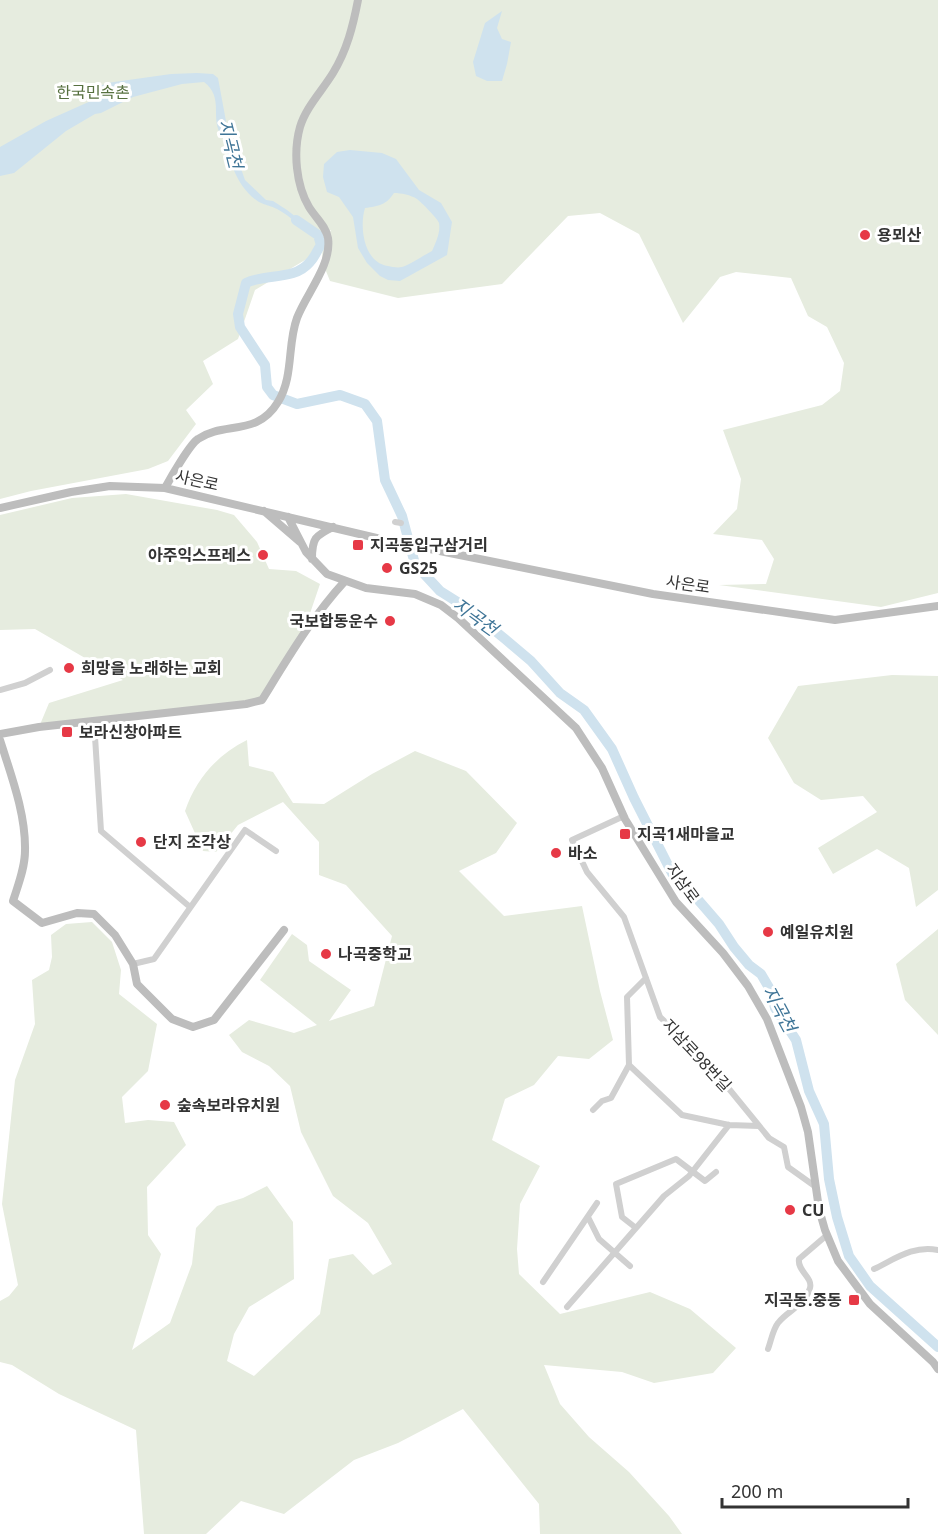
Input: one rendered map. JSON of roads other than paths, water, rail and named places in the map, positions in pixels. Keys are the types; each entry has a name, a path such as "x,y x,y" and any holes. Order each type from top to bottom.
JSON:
{"street":[{"path":"165,488 197,439 215,432 256,423 278,403 289,373 297,318 319,275 327,252 328,241 326,232 302,193 297,151 300,128 307,112 344,53 358,0"},
{"name":"사은로","path":"0,508 110,486 165,488 386,540 653,594 835,620 938,606"},
{"path":"263,511 300,542"},
{"name":"지삼로","path":"288,517 312,560 327,574 366,588 415,594 441,605 458,618 576,728 602,768 624,816 676,902 742,977 767,1018 801,1107 819,1209 838,1261 870,1304 938,1369"},
{"path":"312,560 312,548 316,537 333,527"},
{"path":"0,734 39,727 246,705 262,700 303,634 324,604 345,581"},
{"path":"0,690 25,683 50,670"},
{"path":"94,721 101,831 190,906"},
{"path":"0,740 16,794 26,851 21,878 13,901 42,923 77,913 94,914 115,935 133,964 138,984 172,1019 192,1027 214,1020 284,930"},
{"name":"지삼로98번길","path":"624,816 572,840 587,872 624,917 660,1017 703,1057 769,1138 784,1147 788,1167 816,1187"},
{"path":"133,964 154,959 244,830 276,851"},
{"path":"593,1110 602,1101 611,1098 629,1065 627,997 646,978"},
{"path":"629,1065 682,1115 729,1125 759,1126"},
{"path":"567,1307 664,1196 692,1172 729,1125"},
{"path":"636,1228 622,1217 616,1184 676,1159 705,1181 716,1172"},
{"path":"543,1282 597,1203"},
{"path":"588,1217 599,1239 630,1266"},
{"path":"768,1349 779,1322 801,1305 811,1287 810,1281 798,1266 799,1259 827,1235"},
{"path":"874,1269 904,1252 938,1250"}],"water":[{"path":"502,11 497,28 502,39 511,42 507,64 502,81 487,81 476,76 473,62 485,23"},
{"path":"171,74 213,74 218,78 228,132 245,180 266,200 273,201 310,228 301,225 277,209 259,202 239,181 218,129 214,95 204,82 182,84 133,97 95,114 66,131 14,173 0,176 0,147 46,121 93,100 98,87 107,83"},
{"path":"350,150 382,153 396,159 419,190 441,203 452,222 447,255 400,281 388,280 380,276 367,263 358,248 353,217 339,197 327,192 323,177 324,164 337,152","holes":["394,193 409,195 417,199 439,223 432,251 402,267 380,263 373,258 363,234 365,208 382,204"]}],"waterway":[{"name":"지곡천","path":"296,220 318,235 321,245 315,256 304,268 296,272 246,283 238,314 240,327 265,365 267,387 273,395 297,404 340,395 365,404 377,421 385,480 402,516 415,564 440,591 467,608 505,639 531,661 560,693 584,710 612,749 674,877 687,887 719,924 749,965 761,974 771,991 775,1008 796,1040 809,1091 824,1124 829,1179 837,1217 849,1256 870,1286 938,1347"}],"place":[{"name":"용뫼산","path":"865,235"},
{"name":"지곡동입구삼거리","path":"358,545"},
{"name":"아주익스프레스","path":"263,555"},
{"name":"GS25","path":"387,568"},
{"name":"국보합동운수","path":"390,621"},
{"name":"희망을 노래하는 교회","path":"69,668"},
{"name":"보라신창아파트","path":"67,732"},
{"name":"지곡1새마을교","path":"625,834"},
{"name":"단지 조각상","path":"141,842"},
{"name":"바소","path":"556,853"},
{"name":"예일유치원","path":"768,932"},
{"name":"나곡중학교","path":"326,954"},
{"name":"숲속보라유치원","path":"165,1105"},
{"name":"CU","path":"790,1210"},
{"name":"지곡동.중동","path":"854,1300"}],"park label":[{"name":"한국민속촌","path":"93,92"}]}
